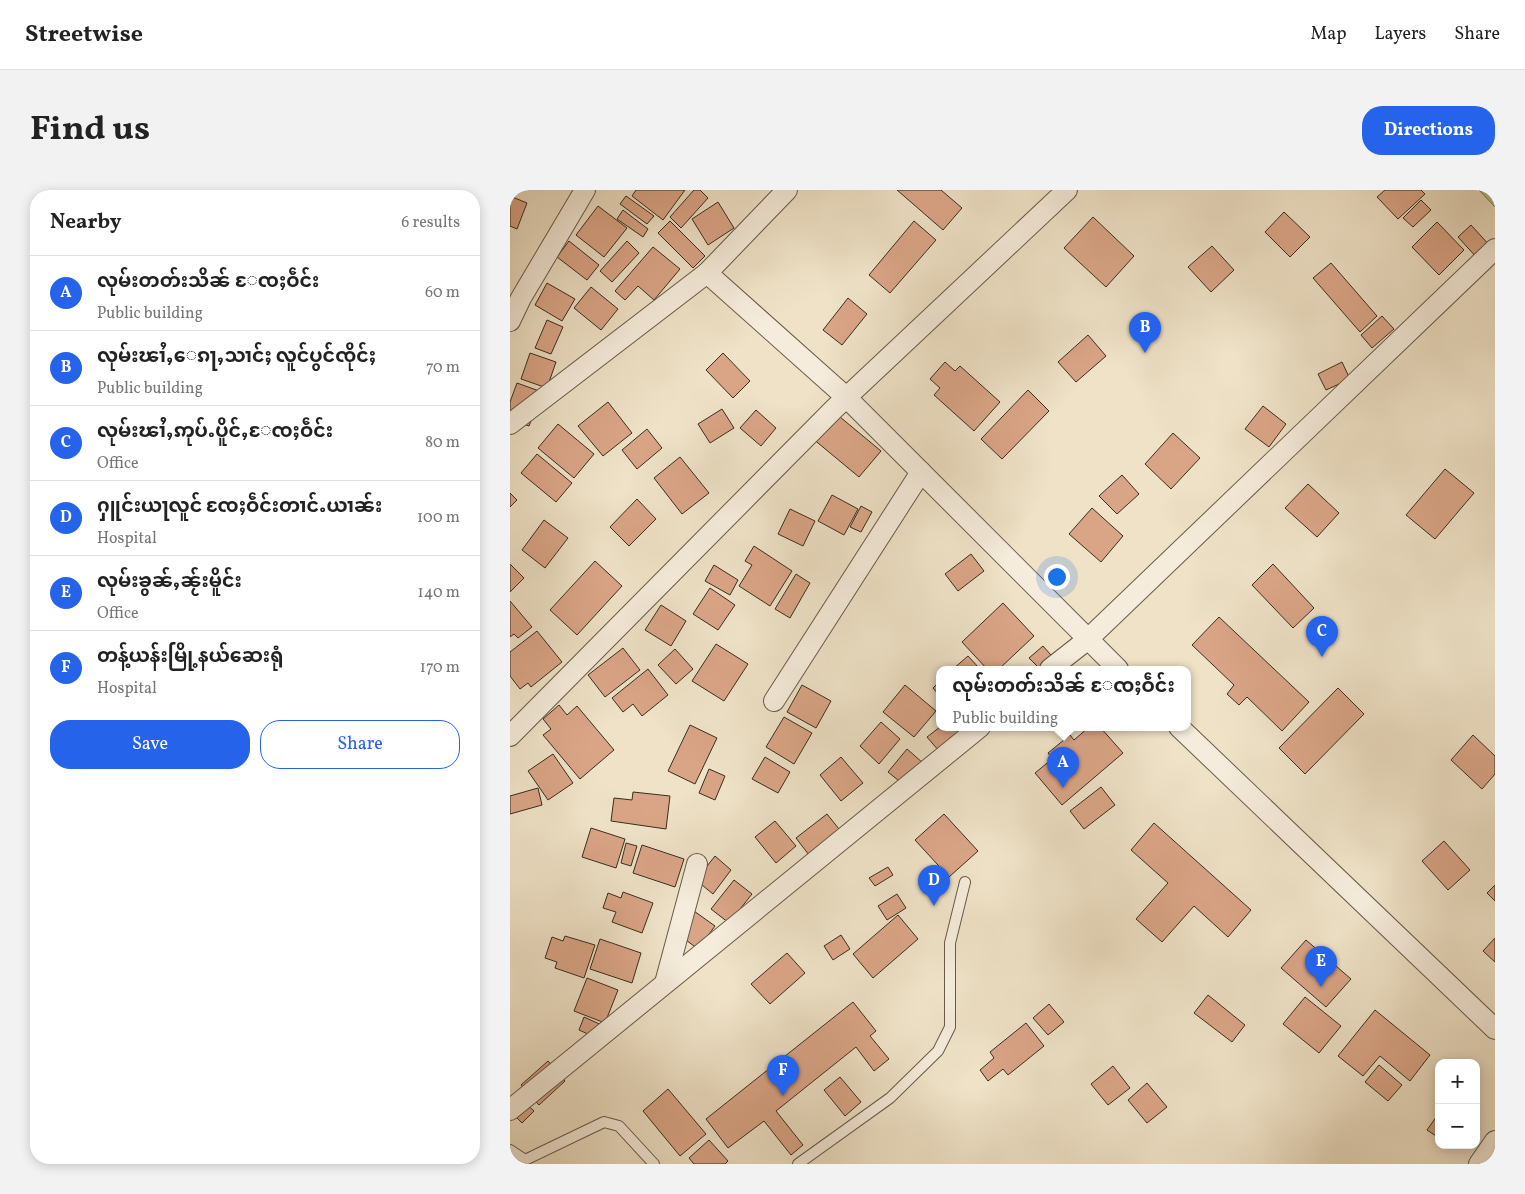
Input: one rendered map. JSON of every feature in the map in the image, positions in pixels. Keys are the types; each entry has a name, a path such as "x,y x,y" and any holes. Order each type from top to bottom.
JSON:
{"street":[{"path":"510,321 585,190"},
{"path":"510,424 707,273 787,190"},
{"path":"510,736 846,397 1067,190"},
{"path":"1054,666 1087,640 1495,250"},
{"path":"707,273 846,397 1115,666"},
{"path":"774,700 921,472"},
{"path":"510,1110 975,731"},
{"path":"1183,731 1495,1029"},
{"path":"666,983 697,864"},
{"path":"1479,1164 1495,1141"}],"lane":[{"path":"798,1164 890,1098 938,1051 950,1027 950,943 965,882"},
{"path":"510,1150 526,1160 604,1122 619,1126 654,1164"}],"green space":[{"path":"1479,190 1495,190 1495,207"}],"building":[{"path":"636,190 685,190 663,220 632,196"},
{"path":"694,190 700,190 708,198 681,228 670,217"},
{"path":"897,190 941,190 962,208 943,230"},
{"path":"1385,190 1421,190 1425,194 1398,219 1377,197"},
{"path":"510,196 527,203 517,229 510,226"},
{"path":"626,196 654,216 647,224 620,204"},
{"path":"1421,200 1431,210 1413,227 1403,218"},
{"path":"718,202 734,228 708,245 692,219"},
{"path":"598,206 627,228 604,257 576,235"},
{"path":"623,210 648,229 643,237 617,219"},
{"path":"1284,212 1310,237 1290,257 1265,232"},
{"path":"1093,217 1134,256 1106,287 1064,248"},
{"path":"670,221 705,256 693,268 658,233"},
{"path":"914,221 936,240 890,293 869,275"},
{"path":"1437,222 1464,250 1439,275 1412,247"},
{"path":"1471,225 1491,247 1478,259 1458,237"},
{"path":"569,241 599,265 587,280 557,257"},
{"path":"627,241 639,253 612,282 600,271"},
{"path":"1212,246 1234,270 1211,292 1188,267"},
{"path":"653,247 680,269 654,300 638,286 625,300 615,291"},
{"path":"1331,263 1377,316 1360,332 1313,278"},
{"path":"547,283 575,299 562,321 535,305"},
{"path":"591,287 618,309 601,330 574,308"},
{"path":"848,298 867,314 842,345 823,330"},
{"path":"1382,316 1394,329 1372,348 1361,335"},
{"path":"547,320 563,327 551,354 535,348"},
{"path":"1088,335 1106,356 1076,382 1058,362"},
{"path":"530,353 556,362 547,388 521,379"},
{"path":"723,353 750,381 733,398 706,370"},
{"path":"945,362 955,371 960,366 1000,402 974,431 934,395 940,388 930,379"},
{"path":"1342,362 1350,379 1326,390 1318,374"},
{"path":"517,383 542,392 529,426 510,419 510,402"},
{"path":"1028,390 1049,411 1002,459 981,439"},
{"path":"608,402 632,433 603,456 578,426"},
{"path":"1263,406 1286,424 1269,447 1245,429"},
{"path":"722,409 734,428 710,443 698,424"},
{"path":"756,410 776,428 761,446 740,428"},
{"path":"834,412 881,451 859,477 812,438"},
{"path":"558,424 594,454 574,478 538,448"},
{"path":"647,429 662,448 637,469 622,450"},
{"path":"1173,433 1200,458 1171,489 1145,464"},
{"path":"537,454 572,483 556,502 521,473"},
{"path":"680,457 709,493 682,514 654,478"},
{"path":"1445,469 1474,493 1435,539 1406,515"},
{"path":"1122,475 1139,494 1117,514 1099,496"},
{"path":"1308,484 1339,513 1317,537 1285,508"},
{"path":"510,493 517,500 510,507"},
{"path":"832,495 858,509 844,535 818,521"},
{"path":"637,499 656,519 629,546 610,527"},
{"path":"861,506 872,512 861,532 850,527"},
{"path":"1092,508 1123,536 1101,562 1069,534"},
{"path":"790,509 815,521 803,546 778,534"},
{"path":"544,520 568,538 545,568 522,550"},
{"path":"754,546 792,571 770,606 739,586 752,565 745,561"},
{"path":"971,554 984,571 958,591 945,574"},
{"path":"595,561 622,586 577,635 550,610"},
{"path":"510,564 524,578 510,592"},
{"path":"1273,564 1314,608 1293,628 1252,585"},
{"path":"714,565 738,580 730,595 705,581"},
{"path":"796,574 810,583 790,618 775,609"},
{"path":"710,588 735,605 718,630 693,614"},
{"path":"510,601 532,627 518,638 514,634 510,637"},
{"path":"1003,603 1034,636 1002,666 984,666 962,642"},
{"path":"661,605 686,621 671,646 645,630"},
{"path":"1219,617 1309,702 1282,731 1247,697 1239,705 1227,694 1234,685 1192,645"},
{"path":"537,631 562,662 531,687 528,683 520,689 510,676 510,652"},
{"path":"716,644 748,664 724,701 692,681"},
{"path":"1043,646 1057,662 1053,666 1037,666 1029,658"},
{"path":"623,648 640,670 605,697 588,675"},
{"path":"675,649 693,669 676,684 658,665"},
{"path":"968,656 977,666 956,666"},
{"path":"648,669 668,695 642,716 633,704 623,712 612,698"},
{"path":"802,685 831,701 816,728 787,712"},
{"path":"905,685 936,711 914,737 883,712"},
{"path":"1338,688 1364,714 1305,774 1279,748"},
{"path":"559,705 567,715 577,706 614,750 580,779 543,735 551,729 543,719"},
{"path":"784,717 812,733 794,764 766,747"},
{"path":"881,722 900,739 879,764 860,746"},
{"path":"690,725 717,738 695,784 668,771"},
{"path":"936,730 959,731 966,739 944,757 927,737"},
{"path":"1084,731 1104,731 1123,753 1062,805 1035,773 1052,759 1048,753 1070,735 1074,740"},
{"path":"1473,735 1495,756 1495,774 1482,789 1451,760"},
{"path":"907,749 923,763 904,785 888,772"},
{"path":"553,754 573,783 548,800 528,771"},
{"path":"765,757 790,772 778,793 752,779"},
{"path":"841,757 863,783 841,801 820,775"},
{"path":"709,769 725,776 715,800 699,793"},
{"path":"1101,787 1115,805 1084,829 1070,811"},
{"path":"538,788 542,805 510,814 510,796"},
{"path":"633,792 670,796 666,829 611,821 614,798 632,800"},
{"path":"827,814 843,834 812,859 796,838"},
{"path":"944,814 978,851 949,877 915,840"},
{"path":"775,821 796,846 776,863 755,837"},
{"path":"1154,823 1251,910 1228,937 1194,906 1162,942 1136,919 1168,883 1131,850"},
{"path":"591,828 625,839 616,868 582,857"},
{"path":"1444,841 1470,870 1448,890 1422,861"},
{"path":"626,843 637,846 631,866 621,863"},
{"path":"642,845 684,859 675,887 633,873"},
{"path":"715,856 731,870 713,894 696,880"},
{"path":"888,867 893,875 875,886 869,878"},
{"path":"734,880 752,894 729,923 711,909"},
{"path":"1495,885 1495,901 1487,893"},
{"path":"623,892 653,903 642,933 612,922 616,912 603,908 608,893 621,898"},
{"path":"897,894 906,908 887,920 878,906"},
{"path":"687,906 715,926 698,949 671,929"},
{"path":"898,915 918,939 873,978 853,954"},
{"path":"841,935 850,949 833,960 824,946"},
{"path":"565,936 595,945 584,978 555,968 557,962 545,958 552,937 563,941"},
{"path":"1495,938 1495,962 1483,951"},
{"path":"600,939 641,953 632,983 590,969"},
{"path":"1306,940 1351,979 1326,1007 1281,968"},
{"path":"787,953 805,973 770,1004 751,984"},
{"path":"587,978 618,990 605,1023 574,1011"},
{"path":"1208,995 1245,1025 1232,1042 1194,1013"},
{"path":"1305,997 1341,1026 1319,1053 1283,1024"},
{"path":"853,1002 876,1031 870,1036 889,1059 874,1071 856,1047 776,1111 803,1145 791,1155 764,1121 728,1148 706,1119"},
{"path":"1049,1004 1064,1022 1048,1035 1033,1018"},
{"path":"1375,1010 1430,1055 1410,1081 1380,1056 1363,1076 1338,1056"},
{"path":"584,1017 604,1026 599,1039 579,1030"},
{"path":"1026,1023 1044,1046 1008,1075 1003,1069 988,1081 980,1070 994,1058 990,1052"},
{"path":"548,1061 565,1081 539,1105 521,1085"},
{"path":"1379,1065 1402,1085 1388,1101 1365,1082"},
{"path":"1113,1066 1130,1088 1108,1105 1091,1084"},
{"path":"840,1077 861,1102 845,1116 824,1090"},
{"path":"1147,1083 1167,1107 1147,1123 1128,1100"},
{"path":"668,1089 706,1134 680,1156 643,1111"},
{"path":"524,1102 534,1111 522,1123 513,1114"},
{"path":"1435,1119 1435,1135 1427,1130"},
{"path":"709,1140 728,1161 725,1164 694,1164 689,1158"}],"place":[{"name":"လုမ်းၽၢႆႇေၵႃႇသၢင်ႈ လူင်ပွင်ၸိုင်ႈ","path":"1145,353"},
{"name":"လုမ်းၽၢႆႇဢုပ်ႉပိူင်ႇႄၸႈဝဵင်း","path":"1322,657"},
{"name":"လုမ်းတတ်းသိၼ် ႄၸႈဝဵင်း","path":"1063,788"},
{"name":"ႁူင်းယႃလူင် ၸႄႈဝဵင်းတၢင်ႉယၢၼ်း","path":"934,906"},
{"name":"လုမ်းၶွၼ်ႇၼႂ်းမိူင်း","path":"1321,987"},
{"name":"တန့်ယန်းမြို့နယ်ဆေးရုံ","path":"783,1096"}]}
